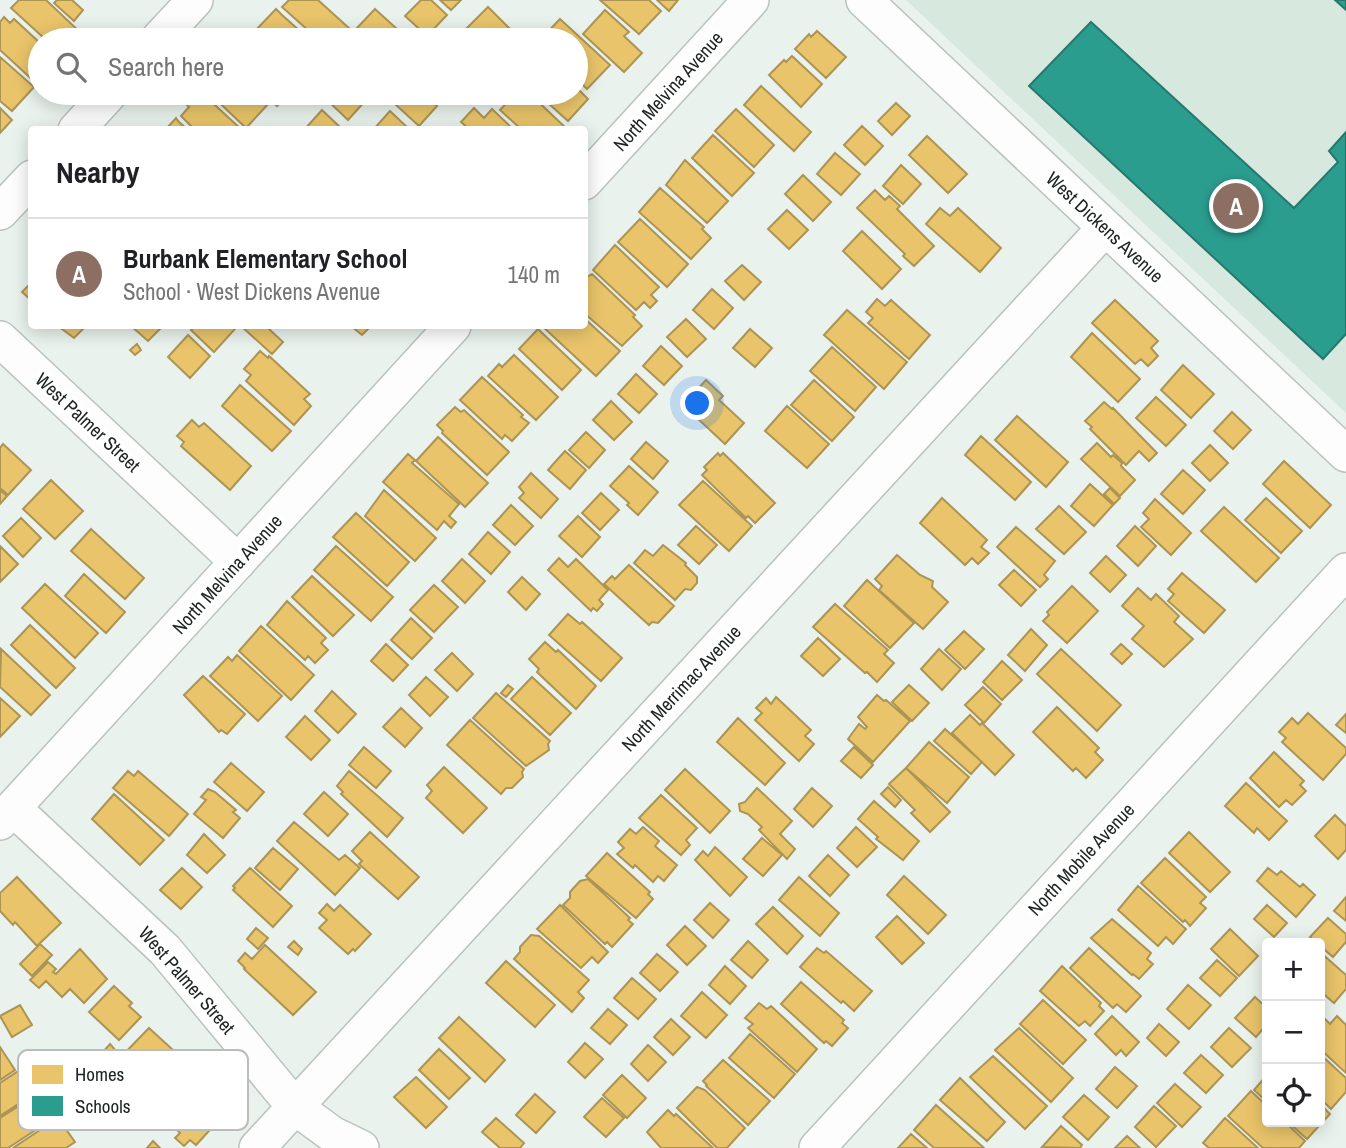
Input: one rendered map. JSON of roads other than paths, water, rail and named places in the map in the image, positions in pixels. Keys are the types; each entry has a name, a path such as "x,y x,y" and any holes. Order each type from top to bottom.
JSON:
{"street":[{"path":"169,28 195,0"},
{"name":"North Melvina Avenue","path":"588,178 751,0"},
{"name":"West Dickens Avenue","path":"864,0 1346,454"},
{"path":"80,126 99,105"},
{"path":"0,212 28,182"},
{"name":"North Merrimac Avenue","path":"257,1148 1105,228"},
{"name":"North Melvina Avenue","path":"6,815 450,329"},
{"name":"West Palmer Street","path":"0,340 238,562"},
{"name":"North Mobile Avenue","path":"817,1148 1346,571"},
{"name":"West Palmer Street","path":"6,815 165,950 248,1050"},
{"name":"West Palmer Street","path":"248,1050 295,1107 332,1134 361,1148"}],"place":[{"name":"Burbank Elementary School","path":"1236,206"}]}
